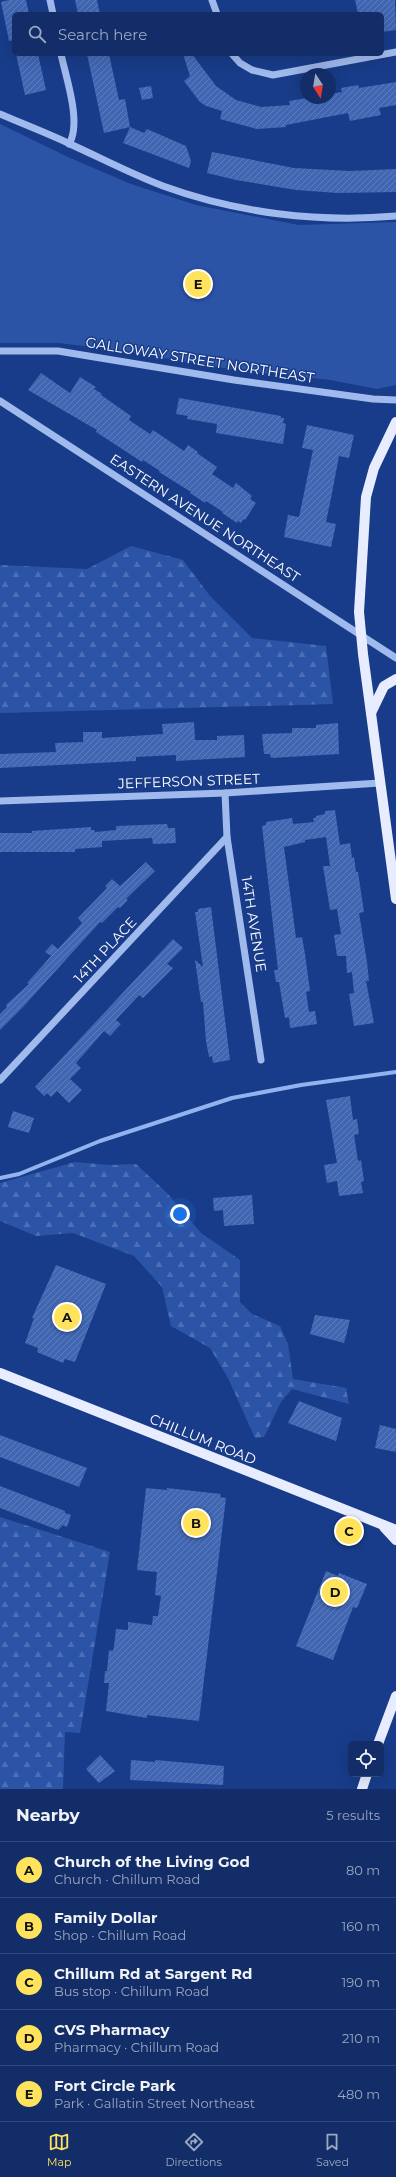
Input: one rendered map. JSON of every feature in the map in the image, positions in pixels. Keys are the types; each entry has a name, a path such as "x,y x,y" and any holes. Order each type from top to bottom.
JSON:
{"main road":[{"path":"396,422 374,468 366,497 360,592 361,635 396,899"},
{"path":"371,713 384,686 396,679"},
{"name":"CHILLUM ROAD","path":"0,1373 396,1530"},
{"path":"381,1524 396,1522"},
{"path":"381,1524 396,1540"},
{"path":"379,1741 395,1702"},
{"path":"362,1789 366,1777"}],"street":[{"path":"50,0 53,12"},
{"path":"212,0 216,12"},
{"path":"384,54 396,52"},
{"path":"61,56 75,124 73,136 69,144"},
{"path":"234,57 256,72 273,74 374,56"},
{"path":"0,114 69,144 141,178 175,190 221,203 266,212 310,217 355,218 396,216"},
{"name":"GALLOWAY STREET NORTHEAST","path":"0,351 58,352 234,380 373,399 396,400"},
{"name":"EASTERN AVENUE NORTHEAST","path":"0,401 396,658"},
{"name":"JEFFERSON STREET","path":"0,801 225,793 380,783"},
{"name":"14TH AVENUE","path":"225,793 228,837 261,1060"},
{"name":"14TH PLACE","path":"0,1080 228,837"}],"green space":[{"path":"0,124 68,157 131,184 196,205 299,225 396,222 396,385 377,389 330,380 230,369 116,350 59,343 0,343"},
{"path":"131,546 183,560 210,596 252,638 326,646 333,704 0,713 0,565 87,569"},
{"path":"75,1162 109,1165 136,1164 167,1193 201,1233 240,1260 240,1302 252,1314 280,1326 288,1344 293,1379 346,1388 349,1404 292,1389 281,1402 264,1437 255,1438 228,1378 210,1348 171,1326 162,1287 134,1256 73,1233 36,1236 0,1221 0,1183"},
{"path":"0,1517 110,1552 80,1733 65,1732 63,1789 0,1789"}],"building":[{"path":"9,0 26,0 29,12 12,12 12,40 9,41 1,2"},
{"path":"75,0 97,0 100,12 78,12"},
{"path":"355,0 395,0 396,30 384,32 384,12 358,12"},
{"path":"16,56 38,56 46,90 25,95"},
{"path":"87,56 109,56 119,100 125,99 130,127 104,133"},
{"path":"184,56 194,56 216,86 236,100 261,107 290,105 289,101 300,99 300,104 336,104 336,93 342,92 341,88 358,85 359,88 396,82 396,105 379,108 381,115 350,121 348,113 286,125 286,127 257,129 220,119 222,111 206,106 200,102 184,81 190,76"},
{"path":"151,86 153,98 142,100 139,88"},
{"path":"130,127 144,133 147,129 186,146 191,161 189,168 123,143"},
{"path":"212,152 294,168 350,171 396,169 396,192 338,193 296,190 236,180 207,173"},
{"path":"41,373 70,393 80,377 96,387 94,389 102,394 101,395 131,416 129,420 150,434 153,430 184,451 188,445 198,452 197,453 217,467 212,474 233,488 236,483 252,496 250,499 256,503 245,520 243,519 241,523 238,521 237,523 222,513 223,512 206,501 205,503 143,460 142,462 96,432 97,430 28,390"},
{"path":"179,398 281,416 281,418 284,418 283,423 286,424 283,444 216,433 217,424 187,419 188,416 176,414"},
{"path":"307,425 354,435 349,458 339,456 326,522 336,524 331,547 284,537 288,515 299,517 313,450 302,448"},
{"path":"194,722 195,740 217,740 217,736 244,735 245,757 176,761 176,755 136,757 136,761 0,768 0,754 56,752 55,743 83,742 83,732 102,732 102,738 163,734 162,724"},
{"path":"338,723 339,754 271,758 270,754 264,754 262,734 292,733 292,728 316,728 316,725"},
{"path":"335,810 340,845 350,843 352,858 354,857 356,872 358,872 364,912 359,913 369,981 366,981 374,1023 354,1026 349,994 354,993 352,972 347,973 346,956 337,956 334,935 341,934 337,909 330,910 323,866 330,866 326,837 305,840 305,842 284,847 296,938 302,937 305,954 310,991 306,992 309,1012 315,1011 317,1024 290,1028 289,1017 285,1018 279,982 276,982 274,970 278,970 262,826 266,825 266,822 292,818 293,824 314,822 313,818 316,818 316,816 325,814 325,811"},
{"path":"167,824 168,828 175,828 176,843 153,844 152,838 102,841 102,847 75,849 75,852 0,852 0,833 32,833 32,831 91,827 91,830 94,830 95,832 116,830 116,826"},
{"path":"146,862 155,871 126,899 128,900 120,908 118,907 102,923 100,922 23,1007 0,1030 0,1014 7,1007 6,1005 29,984 27,983 51,956 45,952 52,944 58,949 82,923 78,918 107,888 105,886 112,879 120,886"},
{"path":"211,907 230,1060 213,1063 212,1056 209,1057 206,1041 203,1002 201,1002 195,960 203,967 195,912 198,912 198,909"},
{"path":"173,939 183,948 167,964 173,968 143,998 139,995 116,1020 121,1024 110,1036 104,1031 76,1063 81,1068 70,1079 82,1090 69,1103 57,1091 51,1097 47,1093 44,1096 35,1087"},
{"path":"350,1096 353,1120 357,1119 359,1134 354,1135 358,1161 361,1160 364,1181 361,1182 363,1193 339,1196 337,1181 327,1183 324,1165 337,1163 326,1100"},
{"path":"13,1111 34,1118 29,1133 8,1127"},
{"path":"252,1195 254,1224 224,1226 223,1210 214,1211 213,1198"},
{"path":"56,1265 106,1284 75,1362 65,1359 63,1363 37,1352 38,1348 25,1343 34,1318 32,1318"},
{"path":"315,1315 350,1320 344,1343 310,1334"},
{"path":"299,1401 342,1418 336,1441 288,1423"},
{"path":"380,1425 396,1429 396,1452 375,1448"},
{"path":"0,1435 87,1468 79,1487 0,1457"},
{"path":"0,1486 65,1511 65,1513 71,1515 67,1527 63,1525 58,1530 0,1508"},
{"path":"146,1488 167,1490 167,1488 221,1494 220,1497 226,1498 199,1721 147,1715 147,1718 106,1711 109,1683 104,1683 105,1671 107,1671 109,1650 113,1651 116,1629 128,1630 128,1622 152,1625 153,1616 158,1616 161,1596 155,1595 157,1572 137,1570"},
{"path":"326,1571 338,1576 339,1573 367,1584 357,1608 353,1607 333,1660 296,1646"},
{"path":"100,1755 115,1771 99,1783 86,1769"},
{"path":"131,1760 155,1762 155,1760 224,1766 223,1785 130,1780"}],"waterway":[{"path":"0,1178 19,1174 100,1141 232,1098 301,1085 396,1072"}],"place":[{"name":"Fort Circle Park","path":"198,284"},
{"name":"Church of the Living God","path":"67,1317"},
{"name":"Family Dollar","path":"196,1523"},
{"name":"Chillum Rd at Sargent Rd","path":"349,1531"},
{"name":"CVS Pharmacy","path":"335,1592"}]}
